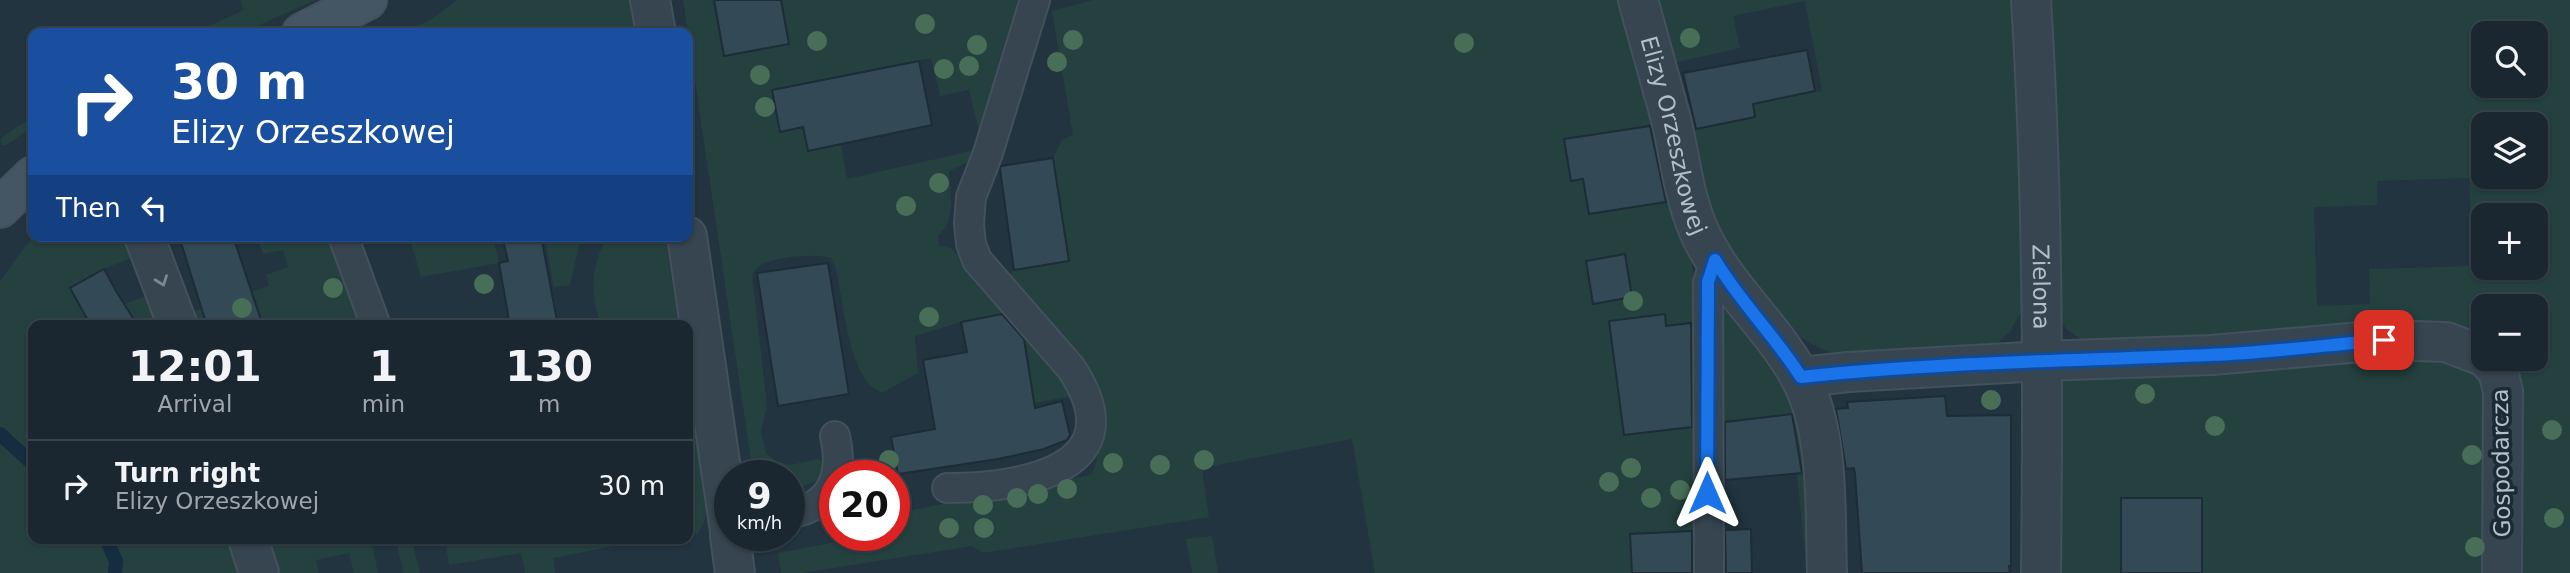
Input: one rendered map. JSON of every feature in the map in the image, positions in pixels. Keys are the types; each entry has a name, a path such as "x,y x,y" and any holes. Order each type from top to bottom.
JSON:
{"street":[{"path":"312,28 367,0"},
{"path":"650,0 655,28"},
{"name":"Elizy Orzeszkowej","path":"1638,0 1672,123 1693,217 1727,280 1801,377 1816,423 1821,455 1827,573"},
{"name":"Zielona","path":"2031,0 2036,71 2043,361 2041,573"},
{"path":"0,208 28,181"},
{"path":"146,242 176,320"},
{"path":"688,242 720,460"},
{"name":"Gospodarcza","path":"1801,377 2043,361 2213,355 2384,340 2446,342 2471,352"},
{"name":"Gospodarcza","path":"2498,371 2503,391 2502,573"},
{"path":"250,544 259,573"},
{"path":"732,551 735,573"}],"lane":[{"path":"947,488 979,488 1016,481 1061,467 1077,457 1088,442 1090,407 1083,387 1071,368 977,260 971,244 971,197 988,153 1035,0"},
{"path":"345,242 374,320"},
{"path":"1709,573 1708,282 1715,260"},
{"path":"805,509 826,498 837,467 835,436"}],"green space":[{"path":"240,0 316,0 252,28 205,28 244,10"},
{"path":"457,0 629,0 634,28 414,28"},
{"path":"683,0 1027,0 982,145 969,90 940,96 931,58 772,90 780,132 803,127 808,151 841,145 847,179 980,149 975,158 949,171 950,214 944,229 938,235 939,246 951,248 994,292 1014,270 1069,261 1053,158 1062,140 1073,135 1052,11 1094,0 1627,0 1690,245 1698,316 1717,316 1725,310 1736,313 1758,335 1806,425 1813,573 1807,573 1791,415 1719,423 1720,573 1375,573 1352,439 1202,468 1209,517 983,553 972,546 802,573 781,573 778,553 805,551 805,548 819,545 819,551 910,551 910,510 1091,475 1100,435 1100,411 1067,397 1030,404 998,314 915,336 918,373 882,393 869,384 856,360 836,269 831,258 816,256 774,260 758,266 752,274 767,406 761,431 766,453 775,460 751,460 693,68 693,28 687,28","holes":["1625,130 1630,167 1667,161 1674,201 1589,214 1583,179 1565,140"]},
{"path":"1649,0 2570,0 2570,573 2522,573 2519,557 2505,371 2548,371 2548,294 2471,294 2471,344 2087,343 2066,329 2055,309 2030,306 2020,313 2010,332 1998,342 1976,350 1842,357 1811,344 1782,324 1708,222 1688,129 1755,117 1753,104 1822,91 1805,1 1733,16 1740,48 1668,64","holes":["2469,178 2471,222 2471,203 2548,203 2548,280 2471,280 2471,266 2369,269 2370,304 2317,306 2314,207 2377,205 2377,181"]},
{"path":"28,119 28,130 6,145 2,145 0,139"},
{"path":"29,242 135,242 140,254 104,269 70,288 88,320 28,320 28,544 238,544 247,573 0,573 0,281"},
{"path":"259,242 333,242 359,320 191,320 191,312 269,286 266,275 288,267 283,250 263,254"},
{"path":"411,242 494,242 499,263 421,277"},
{"path":"545,242 580,242 570,285 554,287"},
{"path":"605,242 666,242 678,320 600,320 593,290 598,259"},
{"path":"143,297 159,300 166,320 120,320 130,314 125,304"},
{"path":"2420,356 2454,363 2483,380 2495,573 2052,573 2058,380 2071,373"},
{"path":"693,413 708,507 697,535 693,530"},
{"path":"820,460 818,480 805,486 805,462"},
{"path":"1212,536 1218,573 1192,573 1186,539"},
{"path":"261,544 372,544 378,573 354,573 349,553 316,560 319,573 270,573"},
{"path":"397,544 413,544 420,573 401,573 403,572"},
{"path":"446,544 624,544 553,558 555,573 525,573 521,553 449,565"}],"building":[{"path":"714,0 781,0 789,44 724,56"},
{"path":"1807,50 1815,91 1753,104 1755,117 1696,129 1683,73"},
{"path":"919,61 932,125 808,151 803,127 780,132 772,90"},
{"path":"1650,126 1666,202 1589,214 1583,179 1571,181 1564,139"},
{"path":"1053,158 1069,261 1014,270 1001,166"},
{"path":"181,242 235,242 261,320 205,320"},
{"path":"503,242 542,242 557,320 509,320 499,263 508,261"},
{"path":"1625,254 1632,297 1593,304 1586,261"},
{"path":"828,263 849,394 778,406 757,273"},
{"path":"104,269 134,320 88,320 70,288"},
{"path":"1002,314 1024,339 1035,408 1062,401 1070,435 1067,440 1044,449 910,472 910,460 895,460 891,437 935,429 923,360 967,352 961,322"},
{"path":"1665,314 1666,326 1691,323 1692,427 1624,435 1609,321"},
{"path":"1945,396 1947,416 2011,415 2010,573 1862,573 1855,474 1854,468 1846,469 1836,409 1848,408 1847,402"},
{"path":"1792,414 1802,473 1725,480 1725,422"},
{"path":"2121,498 2202,498 2202,573 2121,573"},
{"path":"1751,529 1752,573 1726,573 1725,530"},
{"path":"1692,531 1692,573 1632,573 1630,534"}],"waterway":[{"path":"0,434 28,459"},
{"path":"108,544 116,561 115,573"}],"route":[{"path":"1707,493 1708,282 1715,260 1745,305 1770,332 1801,377 2015,362 2213,355 2384,340"}]}
